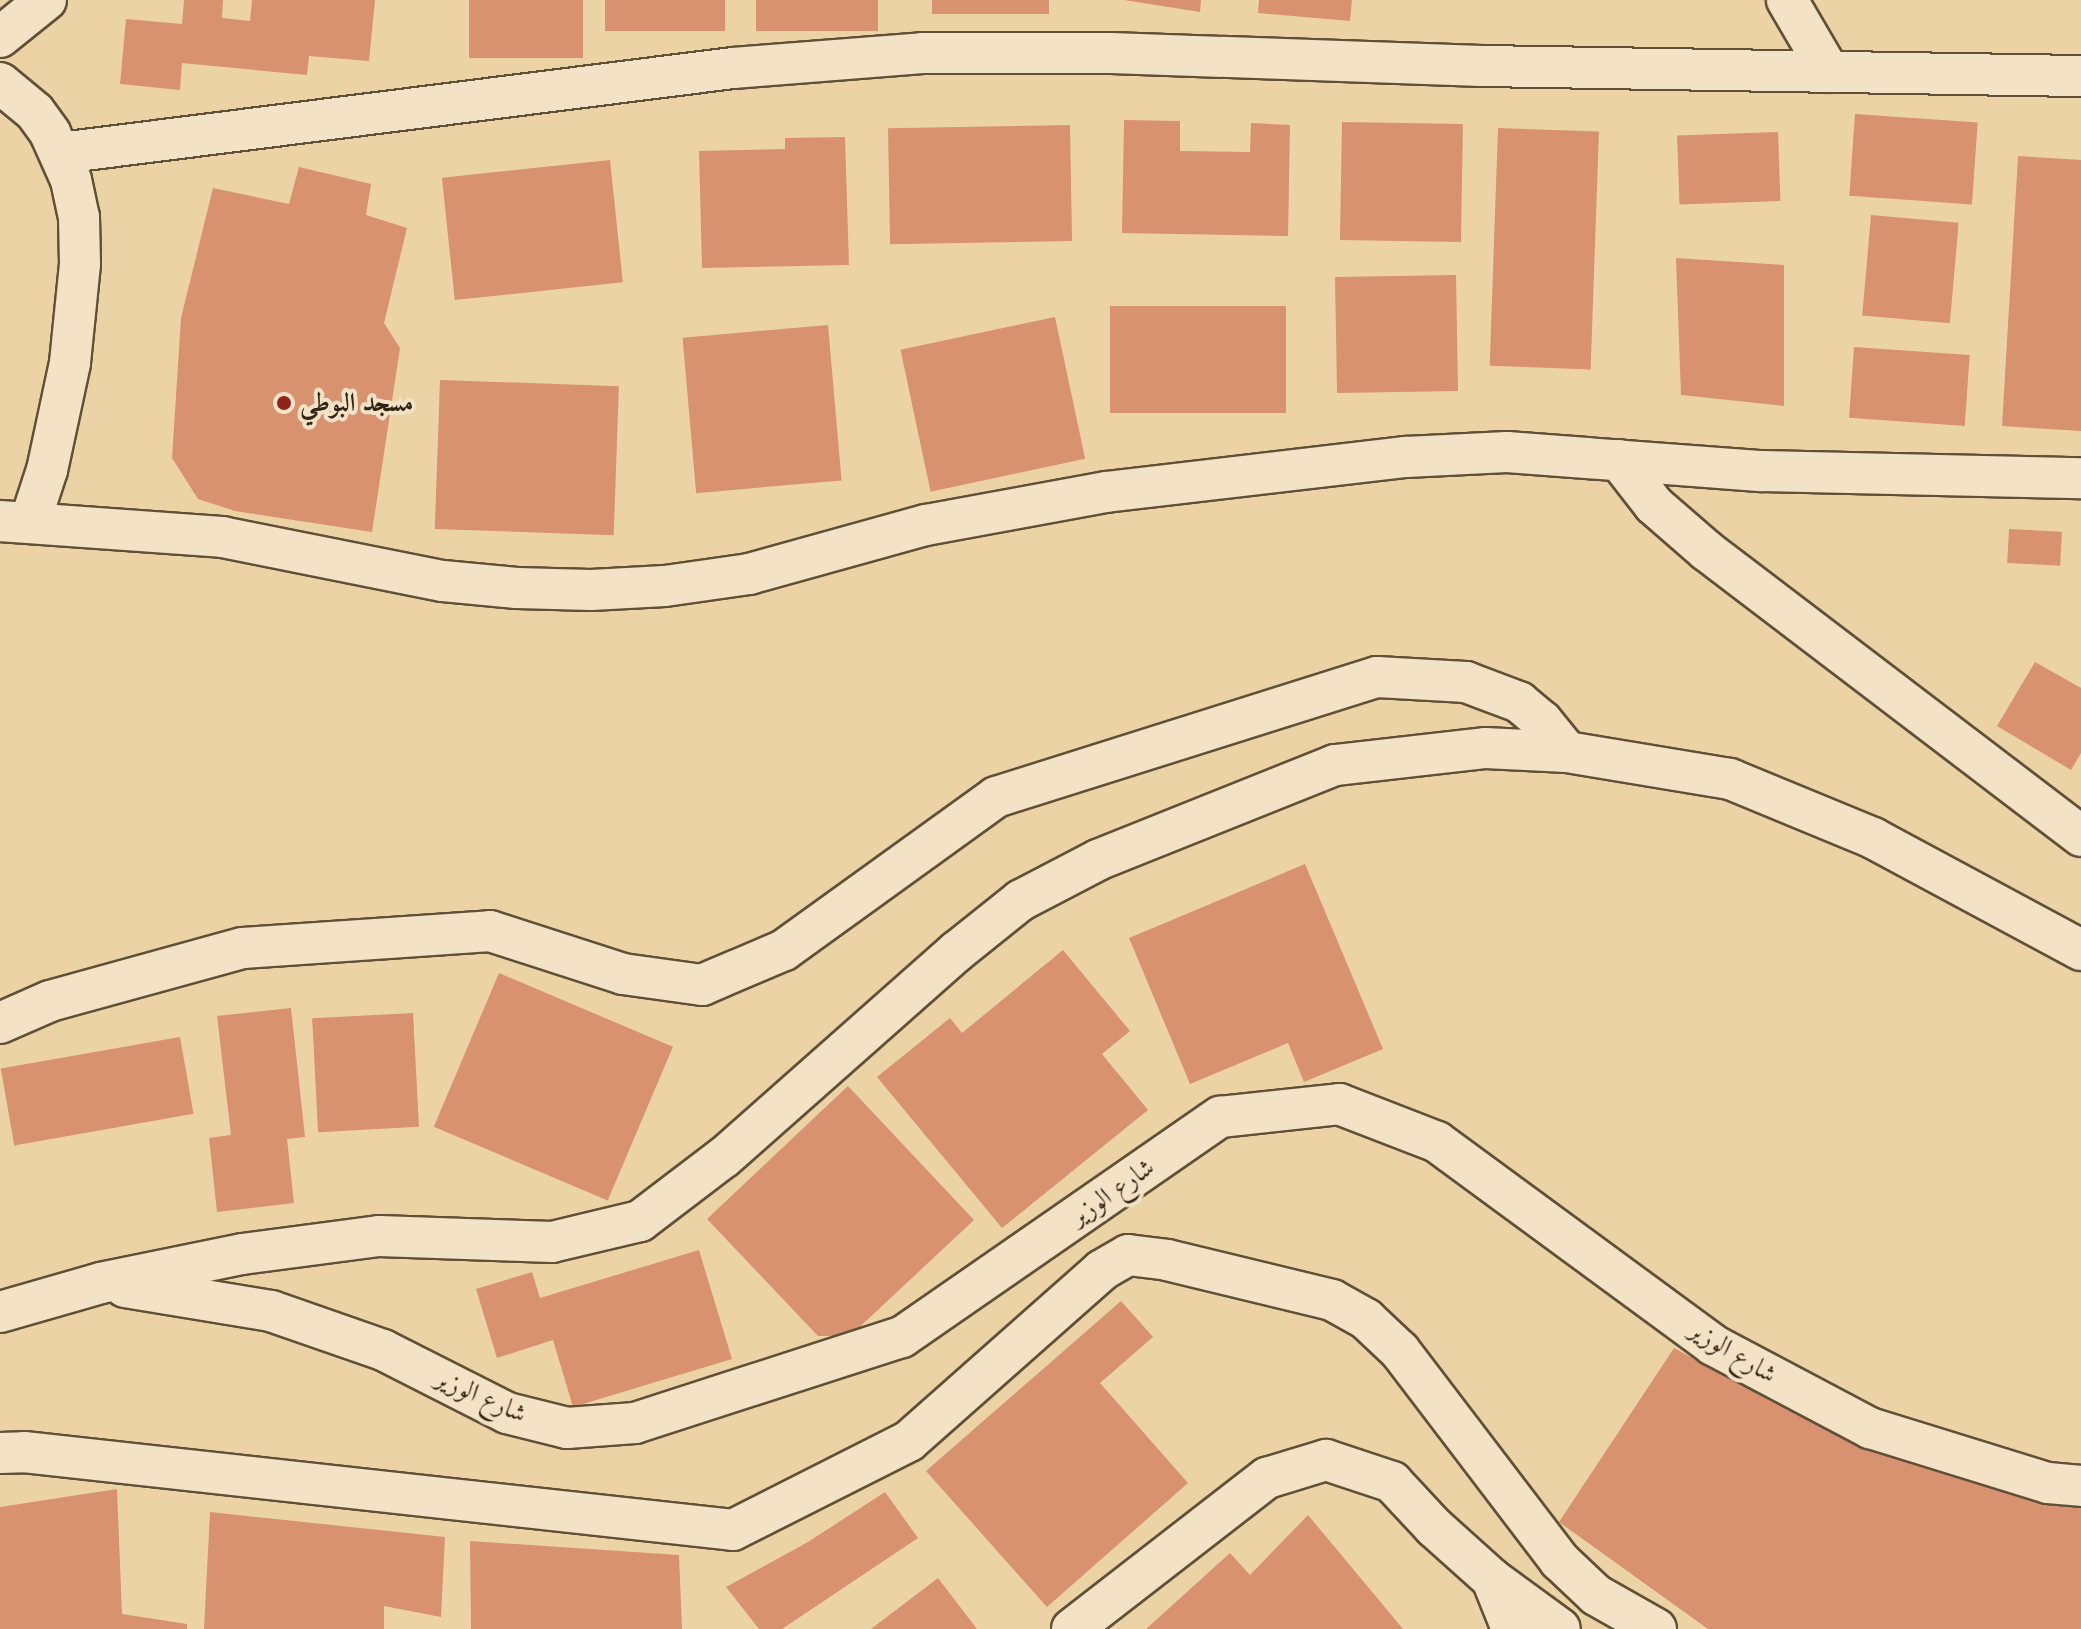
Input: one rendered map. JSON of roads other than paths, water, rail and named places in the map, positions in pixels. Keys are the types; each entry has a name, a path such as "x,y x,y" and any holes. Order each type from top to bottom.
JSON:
{"street":[{"path":"0,37 46,0"},
{"path":"1787,0 1829,72"},
{"path":"61,153 733,68 922,53 1111,53 1482,66 2081,76"},
{"path":"0,83 35,112 61,153 79,217 76,314 60,416 15,522 222,537 443,581 517,588 591,590 665,586 749,574 926,525 1106,492 1406,457 1507,452 1762,471 2081,478"},
{"path":"1619,460 1654,505 1707,551 2081,836"},
{"path":"0,1023 50,1001 243,948 490,931 623,974 702,985 784,950 996,797 1377,677 1466,682 1519,702 1542,721 1567,752"},
{"path":"0,1312 101,1283 242,1254 379,1236 552,1242 640,1221 724,1157 956,952 1021,900 1098,860 1335,765 1485,748 1567,752 1730,779 1873,838 2081,950"},
{"name":"شارع الوزير","path":"101,1283 271,1311 383,1350 507,1413 567,1428 635,1423 902,1337 1220,1117 1339,1104 1437,1142 1713,1345 1870,1428 2048,1483 2081,1486"},
{"path":"0,1453 24,1452 733,1530 909,1441 1102,1270 1128,1255 1167,1260 1332,1300 1366,1319 1400,1351 1559,1560 1596,1595 1656,1629"},
{"path":"1072,1629 1267,1478 1326,1460 1392,1482 1434,1527 1492,1579 1560,1629"},
{"path":"1492,1579 1512,1629"}],"place":[{"name":"مسجد البوطي","path":"284,403"}]}
